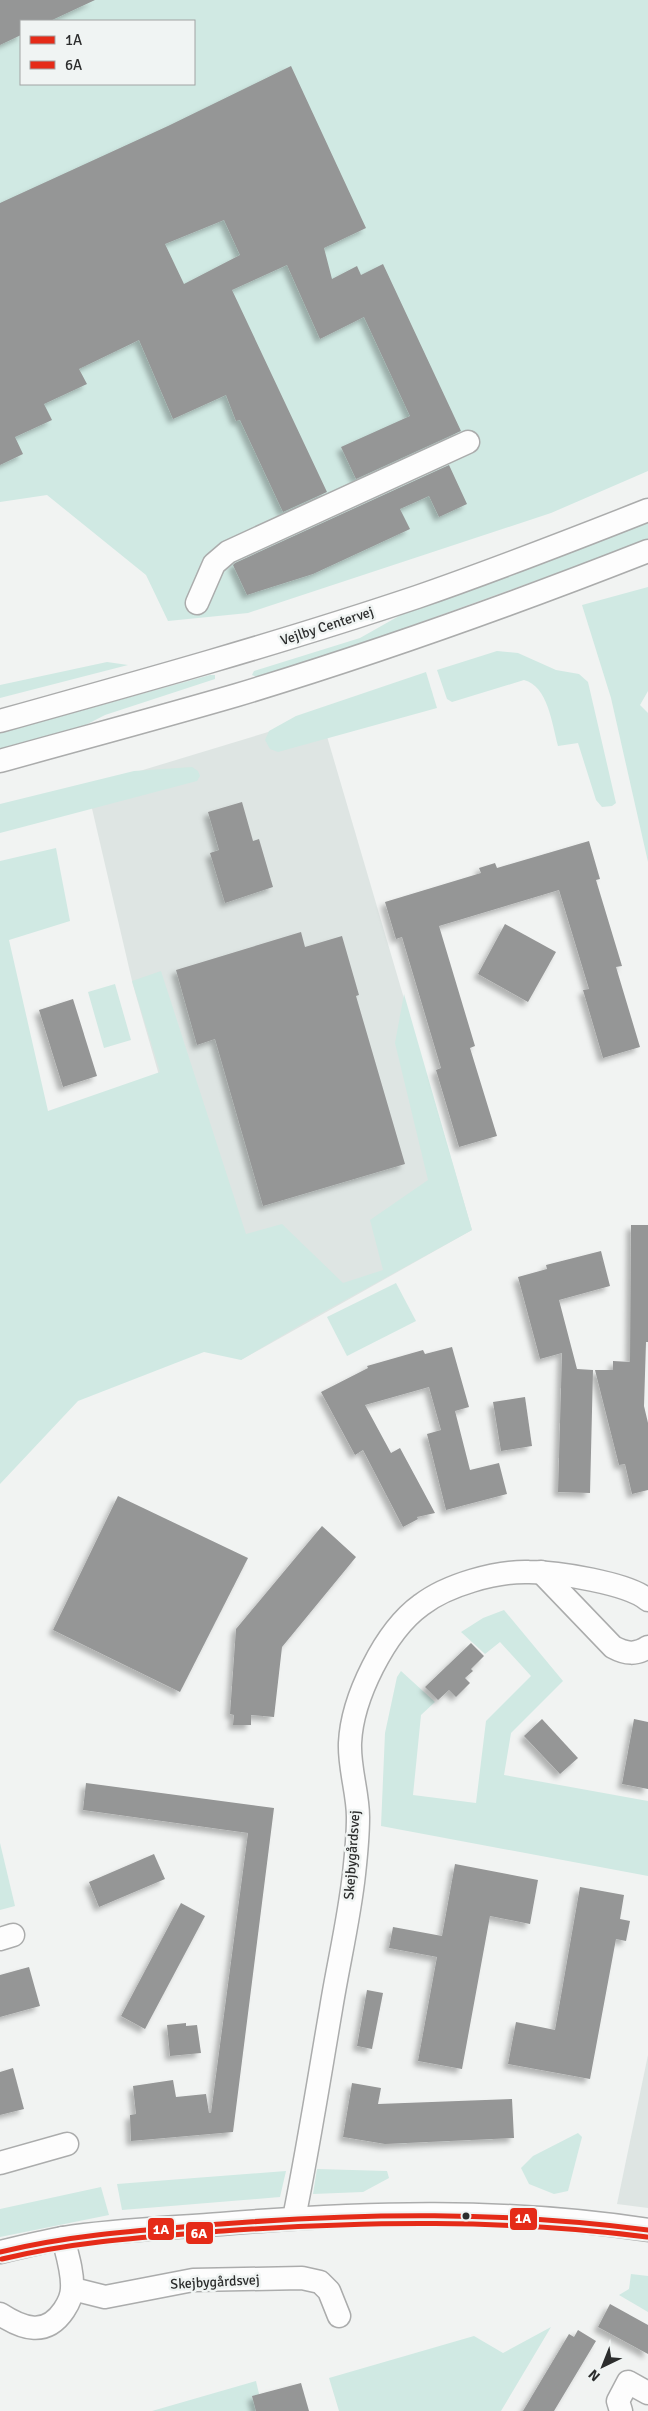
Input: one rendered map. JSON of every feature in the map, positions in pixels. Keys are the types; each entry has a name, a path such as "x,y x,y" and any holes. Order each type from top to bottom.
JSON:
{"street":[{"path":"197,603 214,564 228,552 468,442"},
{"name":"Vejlby Centervej","path":"0,722 226,658 408,600 552,548 648,510"},
{"path":"0,761 237,695 426,633 567,583 648,551"},
{"name":"Skejbygårdsvej","path":"294,2218 354,1875 358,1816 350,1742 357,1705 366,1679 391,1638 420,1605 453,1588 483,1578 523,1572 541,1572 586,1579 626,1589 640,1594 648,1600"},
{"path":"541,1572 613,1647 621,1652 634,1654 648,1648"},
{"path":"0,2163 67,2144"},
{"path":"0,2252 64,2238 294,2218 412,2213 589,2221 648,2230"},
{"path":"0,2314 17,2325 34,2328 48,2326 58,2319 68,2304 73,2290 64,2238"},
{"name":"Skejbygårdsvej","path":"73,2290 105,2297 193,2280 302,2278 320,2282 329,2291 339,2316"},
{"path":"621,2411 618,2401 628,2382 648,2393"}],"shaded area":[{"path":"321,716 472,1230 241,1360 133,985 87,787"},
{"path":"648,2055 648,2208 617,2204"}],"green space":[{"path":"0,0 648,0 648,471 551,513 248,613 168,621 146,575 47,495 0,502"},
{"path":"648,523 648,540 355,646 257,677 252,675 254,671 360,638 406,612"},
{"path":"648,587 648,691 640,705 648,713 648,862 611,698 582,605"},
{"path":"497,651 518,653 556,670 579,674 588,682 616,803 612,806 602,807 596,800 578,743 558,746 548,707 539,690 532,684 524,680 452,702 447,699 437,670"},
{"path":"107,662 128,665 0,698 0,685"},
{"path":"426,672 437,708 278,752 270,749 265,740 269,731 296,716"},
{"path":"215,675 215,679 105,715 72,732 0,751 0,733"},
{"path":"192,767 198,771 200,776 197,781 0,833 0,804 134,771"},
{"path":"56,848 70,921 9,940 48,1111 160,1072 132,981 161,971 246,1234 282,1224 343,1283 383,1270 370,1220 428,1180 395,1043 404,994 472,1230 307,1321 241,1360 204,1352 78,1401 0,1484 0,861"},
{"path":"115,984 131,1040 104,1048 88,992"},
{"path":"396,1283 416,1321 347,1356 327,1317"},
{"path":"504,1610 563,1681 511,1733 504,1775 648,1801 648,1876 381,1826 385,1733 397,1677 401,1671 435,1702 421,1715 413,1795 476,1803 486,1721 531,1676 500,1642 485,1654 461,1632 483,1618"},
{"path":"0,1843 15,1906 0,1910"},
{"path":"578,2133 582,2137 568,2191 554,2194 529,2184 521,2168 533,2156"},
{"path":"317,2169 387,2171 389,2178 363,2192 313,2194"},
{"path":"286,2171 280,2197 122,2210 117,2184"},
{"path":"101,2187 109,2215 0,2237 0,2209"},
{"path":"631,2274 648,2276 648,2312 619,2295 629,2289"},
{"path":"551,2327 501,2411 339,2411 329,2378 474,2336 503,2353"},
{"path":"256,2381 263,2411 152,2411"}],"building":[{"path":"0,0 95,0 52,20 20,20 20,35 0,45"},
{"path":"291,66 366,228 324,248 332,279 357,266 361,275 383,264 461,431 356,479 341,447 410,416 364,317 320,339 287,265 232,290 327,492 283,512 240,420 236,421 226,395 173,419 139,340 79,369 87,384 44,404 52,420 15,437 23,454 0,465 0,203 168,126","holes":["224,220 240,255 184,284 165,244"]},
{"path":"449,465 467,504 439,517 429,496 400,509 410,529 313,574 247,595 233,565 235,563"},
{"path":"242,802 253,841 259,839 273,887 225,903 210,853 219,850 208,812"},
{"path":"589,841 600,879 596,880 622,966 616,967 640,1047 603,1058 583,990 589,989 559,890 439,926 475,1046 470,1048 497,1136 459,1147 436,1070 441,1068 402,937 396,939 385,902 481,873 479,868 495,863 497,868"},
{"path":"505,924 556,952 528,1002 478,974"},
{"path":"301,932 305,947 342,936 359,995 356,996 405,1164 263,1206 215,1039 197,1045 176,970"},
{"path":"73,999 97,1076 63,1087 39,1010"},
{"path":"631,1225 648,1225 648,1342 646,1342 644,1406 648,1423 648,1490 632,1494 625,1464 619,1465 595,1370 613,1370 613,1361 630,1362"},
{"path":"601,1251 610,1286 559,1300 577,1369 593,1370 590,1493 558,1492 562,1353 540,1359 518,1277 547,1269 546,1265"},
{"path":"452,1347 469,1407 455,1411 470,1470 499,1463 507,1494 446,1510 427,1434 441,1430 429,1387 365,1405 391,1453 400,1448 435,1513 417,1517 418,1519 403,1527 363,1450 355,1455 321,1392 368,1368 367,1366 423,1350 425,1354"},
{"path":"525,1397 532,1446 501,1451 493,1402"},
{"path":"118,1496 248,1558 180,1692 53,1630"},
{"path":"322,1526 356,1557 282,1647 274,1717 251,1715 251,1725 233,1725 234,1715 230,1714 236,1629"},
{"path":"471,1643 484,1656 465,1678 470,1683 456,1697 449,1690 438,1700 425,1687"},
{"path":"542,1719 578,1758 560,1774 524,1736"},
{"path":"634,1719 648,1722 648,1789 622,1784"},
{"path":"86,1783 274,1808 233,2132 131,2141 130,2115 136,2114 133,2086 173,2080 176,2097 206,2094 209,2113 211,2113 248,1833 83,1810"},
{"path":"154,1854 165,1879 99,1907 89,1882"},
{"path":"455,1864 538,1880 530,1924 490,1916 462,2069 418,2061 437,1957 389,1948 393,1927 442,1936"},
{"path":"580,1887 624,1895 620,1919 630,1921 626,1941 616,1939 590,2079 508,2064 516,2022 555,2030"},
{"path":"181,1903 205,1916 145,2029 121,2016"},
{"path":"29,1967 40,2006 0,2017 0,1975"},
{"path":"367,1990 383,1993 372,2049 357,2046"},
{"path":"186,2023 186,2026 197,2025 201,2053 170,2056 167,2025"},
{"path":"13,2068 24,2109 0,2115 0,2072"},
{"path":"352,2083 381,2088 378,2104 512,2099 514,2138 385,2144 343,2137"},
{"path":"610,2304 648,2325 648,2354 598,2327"},
{"path":"578,2330 596,2341 554,2411 523,2411 569,2334 574,2337"},
{"path":"301,2383 309,2411 256,2411 252,2396"}],"transit line":[{"name":"1A","path":"0,2252 55,2241 165,2228 275,2220 381,2216 488,2217 594,2224 648,2230"},
{"name":"6A","path":"2,2259 112,2240 330,2225 435,2224 541,2227 647,2237"}]}
